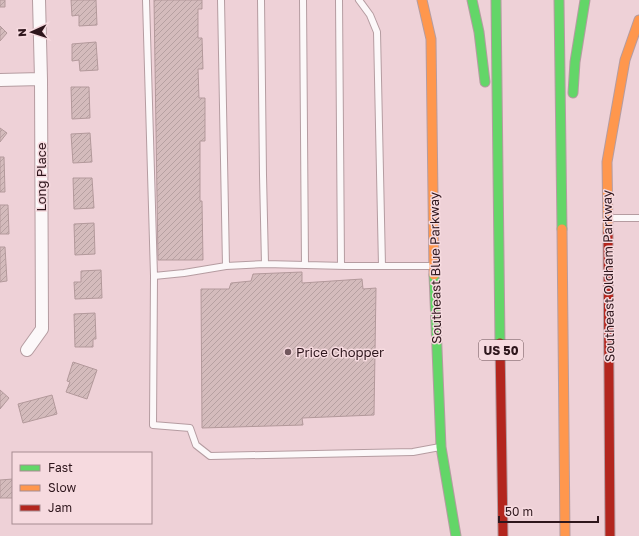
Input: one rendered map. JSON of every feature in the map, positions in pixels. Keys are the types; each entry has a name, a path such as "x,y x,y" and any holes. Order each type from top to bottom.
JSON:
{"main road":[{"name":"Southeast Blue Parkway","path":"422,0 431,39 434,266 441,447 456,536"},
{"path":"472,0 479,32 486,88"},
{"name":"US 50","path":"496,0 503,536"},
{"path":"559,0 565,536"},
{"path":"572,104 575,62 586,0"},
{"name":"Southeast Oldham Parkway","path":"610,536 606,162 625,60 632,47 639,20"},
{"path":"488,147 498,165"},
{"path":"564,343 572,332 572,301"}],"street":[{"name":"Long Place","path":"27,350 42,329 41,79 39,0"},
{"path":"0,80 41,79"}],"lane":[{"path":"146,0 154,276 153,425 190,428 196,445 210,456 413,452 441,447"},
{"path":"221,0 226,266"},
{"path":"261,0 262,175 265,264"},
{"path":"303,0 305,265"},
{"path":"339,0 342,266"},
{"path":"359,0 370,15 377,32 382,266"},
{"path":"607,218 639,218"},
{"path":"154,276 226,266 265,264 434,266"}],"building":[{"path":"0,0 5,0 5,7 0,7"},
{"path":"71,0 96,0 97,25 79,26 79,15 72,16"},
{"path":"154,0 202,0 202,9 198,9 198,38 202,38 203,69 198,69 199,98 205,98 205,141 200,141 200,201 202,201 203,260 158,260"},
{"path":"0,26 7,33 0,41"},
{"path":"96,42 98,70 80,71 79,60 72,61 72,44"},
{"path":"71,87 89,87 90,118 72,119"},
{"path":"0,128 7,133 0,142"},
{"path":"90,133 92,162 73,163 71,134"},
{"path":"0,157 4,157 5,192 0,192"},
{"path":"73,178 92,178 94,208 74,209"},
{"path":"0,205 8,205 9,234 0,234"},
{"path":"94,223 95,254 75,255 74,224"},
{"path":"0,247 5,247 7,281 0,282"},
{"path":"101,270 102,298 75,299 74,282 81,282 81,271"},
{"name":"Price Chopper","path":"302,272 302,283 362,279 363,289 376,288 374,415 302,418 303,425 202,428 201,289 229,289 231,283 251,281 253,274"},
{"path":"95,313 96,339 93,339 93,347 75,347 74,314"},
{"path":"73,362 97,370 87,399 66,392 70,382 67,381"},
{"path":"0,390 9,398 0,409"},
{"path":"52,395 57,414 23,423 18,404"},
{"path":"12,479 12,498 0,498 0,480"}],"traffic: fast":[{"path":"472,0 479,32 485,82"},
{"path":"496,0 500,343"},
{"path":"559,0 562,229"},
{"path":"573,93 575,62 585,0"},
{"path":"434,275 441,447 456,536"}],"traffic: slow":[{"path":"422,0 431,39 434,275"},
{"path":"608,232 607,162 625,60 639,20"},
{"path":"562,229 565,536"}],"traffic: jam":[{"path":"608,232 610,536"},
{"path":"500,343 503,536"}],"place":[{"name":"Price Chopper","path":"288,352"}]}
